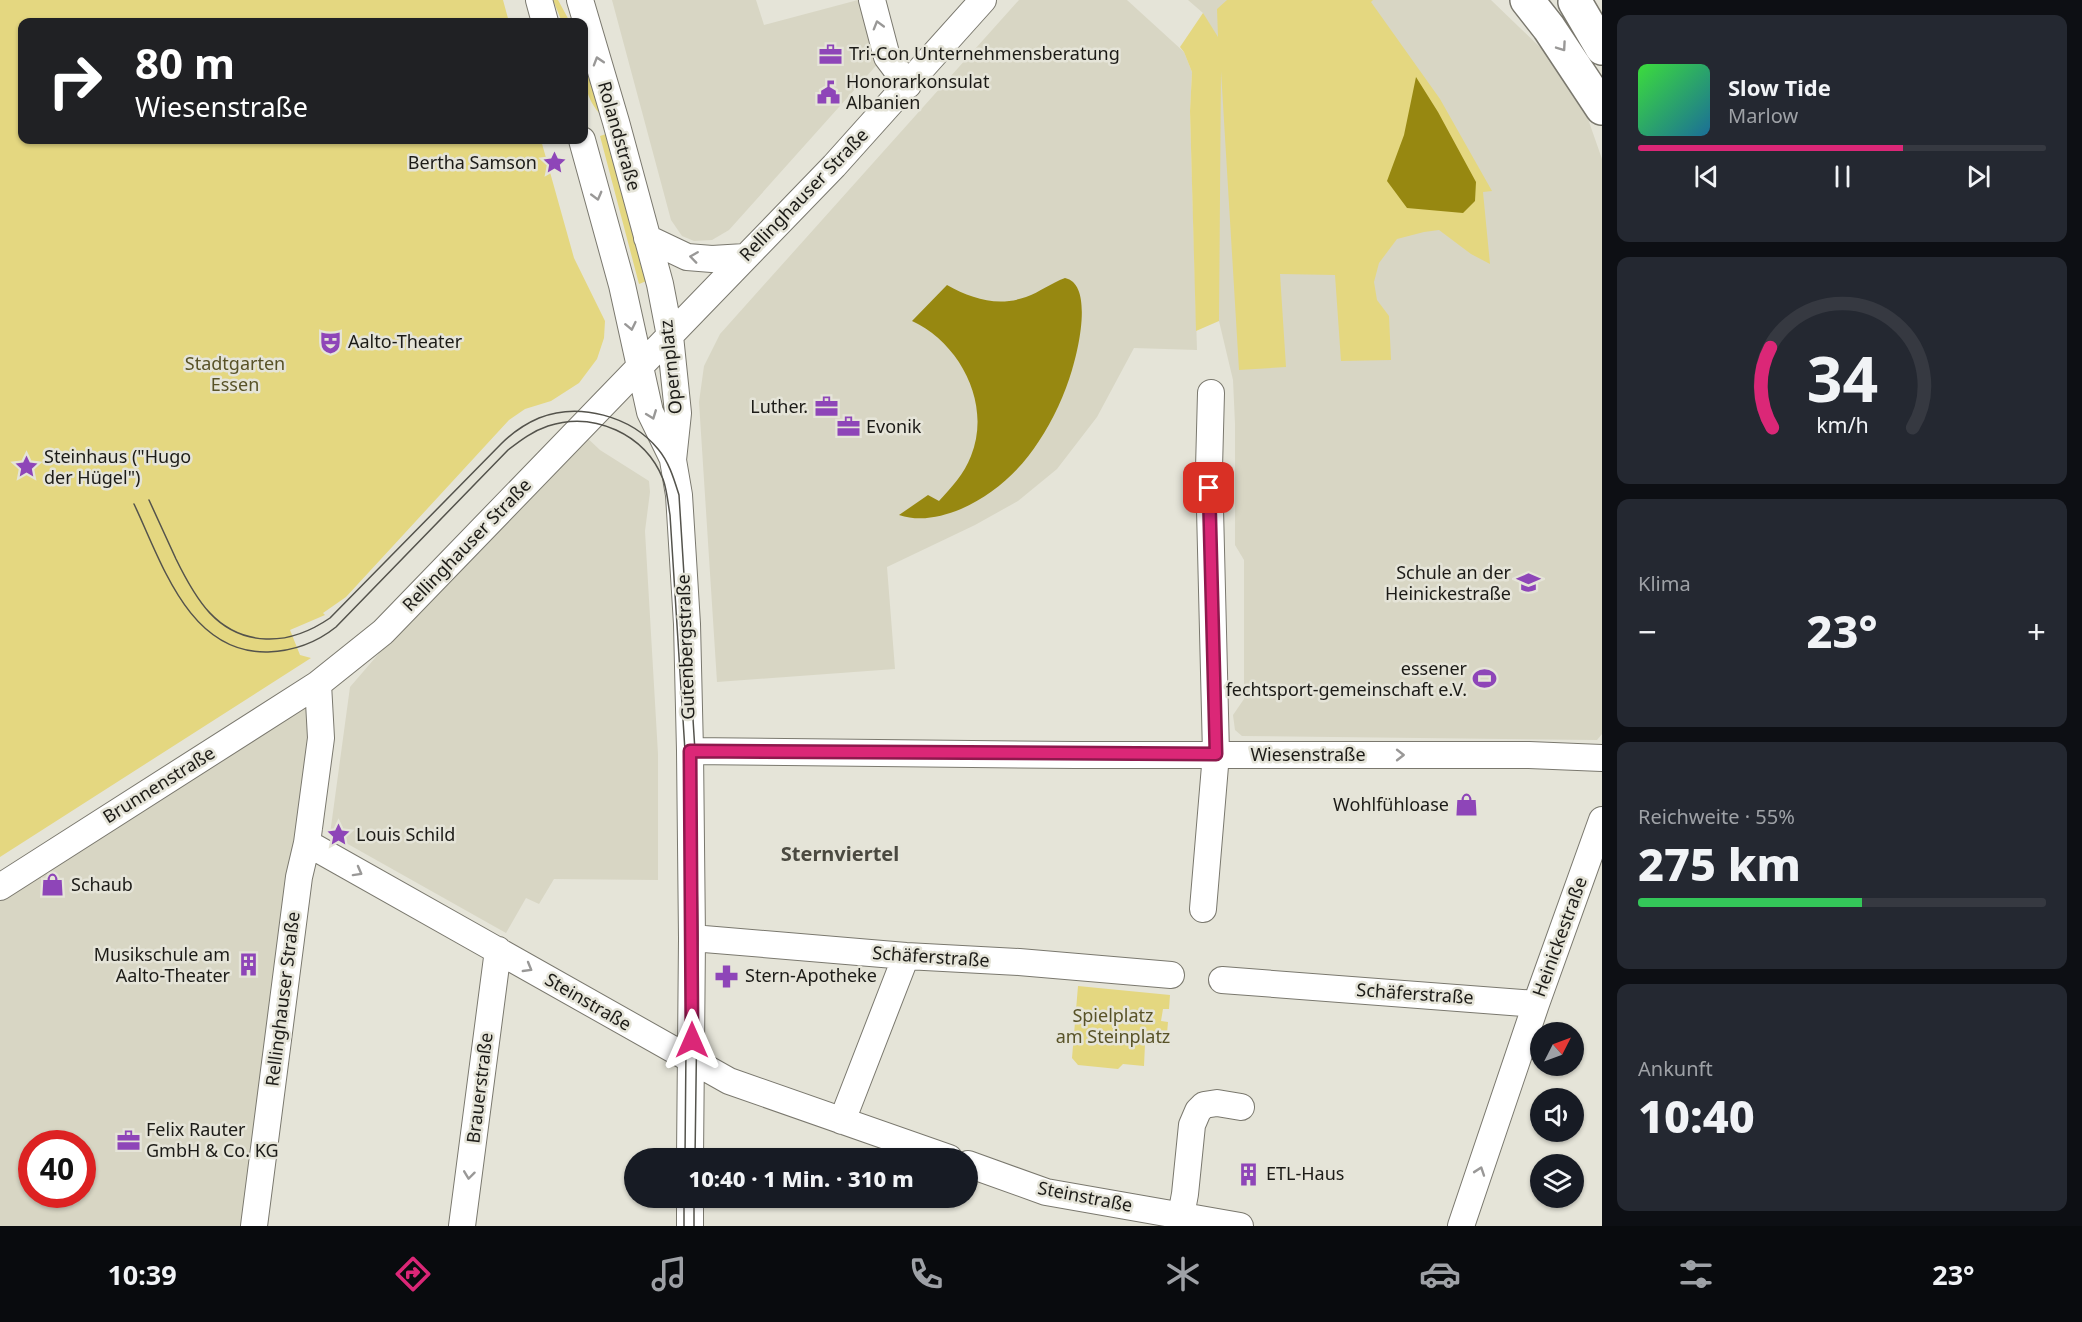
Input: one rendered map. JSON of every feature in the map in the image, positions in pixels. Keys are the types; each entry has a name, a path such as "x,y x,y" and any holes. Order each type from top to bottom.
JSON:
{"highway":[{"path":"1527,0 1549,28 1602,108"},
{"path":"1574,1 1602,32"},
{"path":"1574,1 1602,48"}],"street":[{"path":"539,0 544,18"},
{"name":"Rolandstraße","path":"580,0 585,18"},
{"path":"872,0 887,57 908,86"},
{"name":"Rellinghauser Straße","path":"254,1226 299,877 308,843 321,738 318,684 382,632 640,367 908,86 983,0"},
{"name":"Rolandstraße","path":"588,27 648,238"},
{"name":"Rolandstraße","path":"583,144 622,285"},
{"path":"648,238 687,257 712,259 745,257"},
{"name":"Opernplatz","path":"648,238 670,336 678,413 673,460"},
{"name":"Opernplatz","path":"622,285 650,412 673,460"},
{"path":"1203,909 1216,754 1209,468 1211,393"},
{"name":"Gutenbergstraße","path":"673,460 679,495 686,613 690,751 692,938 690,1148"},
{"name":"Brunnenstraße","path":"0,887 318,684"},
{"name":"Wiesenstraße","path":"690,751 1529,755 1602,758"},
{"name":"Heinickestraße","path":"1461,1226 1536,1004 1602,820"},
{"name":"Steinstraße","path":"308,843 729,1081 921,1148"},
{"name":"Schäferstraße","path":"692,938 1171,975"},
{"name":"Brauerstraße","path":"462,1226 498,950"},
{"path":"842,1120 906,956"},
{"name":"Schäferstraße","path":"1222,980 1536,1004"},
{"path":"1180,1220 1192,1125 1197,1111 1204,1105 1217,1103 1241,1107"},
{"name":"Steinstraße","path":"978,1168 1046,1192 1180,1220 1240,1226"},
{"path":"690,1208 690,1226"}],"shaded area":[{"path":"612,0 756,0 764,25 858,0 867,0 882,59 729,230 712,240 694,241 682,236 671,220"},
{"path":"1019,0 1127,0 1184,52 1192,72 1190,112 1197,350 1134,348 1097,417 1057,469 1018,501 975,525 887,567 895,669 717,682 699,402 704,366 720,334"},
{"path":"1188,0 1491,0 1544,51 1588,119 1602,159 1602,734 1597,740 1242,736 1235,730 1233,715 1244,699 1244,560 1235,545 1233,380 1219,321 1203,13"},
{"path":"1416,77 1476,182 1475,201 1463,213 1407,208 1387,181 1404,135"},
{"path":"1065,278 1074,283 1082,305 1078,348 1058,407 1032,452 1005,481 984,497 961,509 930,518 899,515 928,495 939,501 965,469 976,436 977,416 974,396 967,377 944,344 929,331 912,321 947,285 976,298 1005,301 1026,297"},
{"path":"583,434 600,450 649,481 650,492 645,531 658,754 658,880 554,879 539,904 526,898 506,933 330,834 350,687 394,636"},
{"path":"313,691 316,737 252,1226 0,1226 0,890"}],"green space":[{"name":"Stadtgarten Essen","path":"0,0 503,0 508,18 18,18 18,144 542,144 574,258 605,321 604,338 597,359 579,383 551,401 525,409 509,420 346,597 323,613 325,615 290,630 300,655 311,658 0,857"},
{"path":"553,0 558,0 568,18 560,18"},
{"path":"1227,0 1373,0 1371,2 1440,99 1492,191 1483,192 1490,264 1471,254 1439,230 1397,239 1379,263 1374,282 1377,300 1389,316 1391,360 1341,361 1335,275 1280,274 1286,367 1239,370 1221,71 1219,321 1196,331 1190,111 1192,72 1180,47 1203,13 1218,37 1217,9"},
{"path":"588,65 602,116 588,94"},
{"path":"609,133 649,280 639,284 600,136"},
{"name":"Spielplatz am Steinplatz","path":"1078,986 1170,995 1169,1009 1163,1009 1161,1021 1168,1022 1166,1045 1145,1044 1144,1066 1123,1064 1118,1069 1078,1065 1072,1058"}],"tram line":[{"path":"149,500 183,574 210,613 234,631 249,637 275,639 300,634 330,618 501,444 534,420 554,413 571,411 603,415 634,428 658,449 668,465 679,495 695,751 698,938 695,1148"},
{"path":"134,504 168,577 198,622 218,638 241,649 278,651 313,642 336,627 508,450 532,433 565,422 600,424 631,438 644,450 655,463 663,479 670,515 685,751 687,937 685,1148"},
{"path":"684,1208 684,1226"},
{"path":"694,1208 694,1226"}],"place":[{"name":"Tri-Con Unternehmensberatung","path":"831,54"},
{"name":"Honorarkonsulat Albanien","path":"828,92"},
{"name":"Bertha Samson","path":"555,163"},
{"name":"Aalto-Theater","path":"330,342"},
{"name":"Luther.","path":"826,407"},
{"name":"Evonik","path":"848,427"},
{"name":"Steinhaus (\"Hugo der Hügel\")","path":"26,467"},
{"name":"Schule an der Heinickestraße","path":"1529,583"},
{"name":"essener fechtsport-gemeinschaft e.V.","path":"1485,679"},
{"name":"Wohlfühloase","path":"1467,805"},
{"name":"Louis Schild","path":"338,835"},
{"name":"Schaub","path":"53,885"},
{"name":"Musikschule am Aalto-Theater","path":"248,965"},
{"name":"Stern-Apotheke","path":"727,976"},
{"name":"Felix Rauter GmbH & Co. KG","path":"128,1140"},
{"name":"ETL-Haus","path":"1248,1174"}],"district":[{"name":"Sternviertel","path":"840,854"}],"route":[{"path":"692,1040 690,751 1216,754 1209,488"}]}
